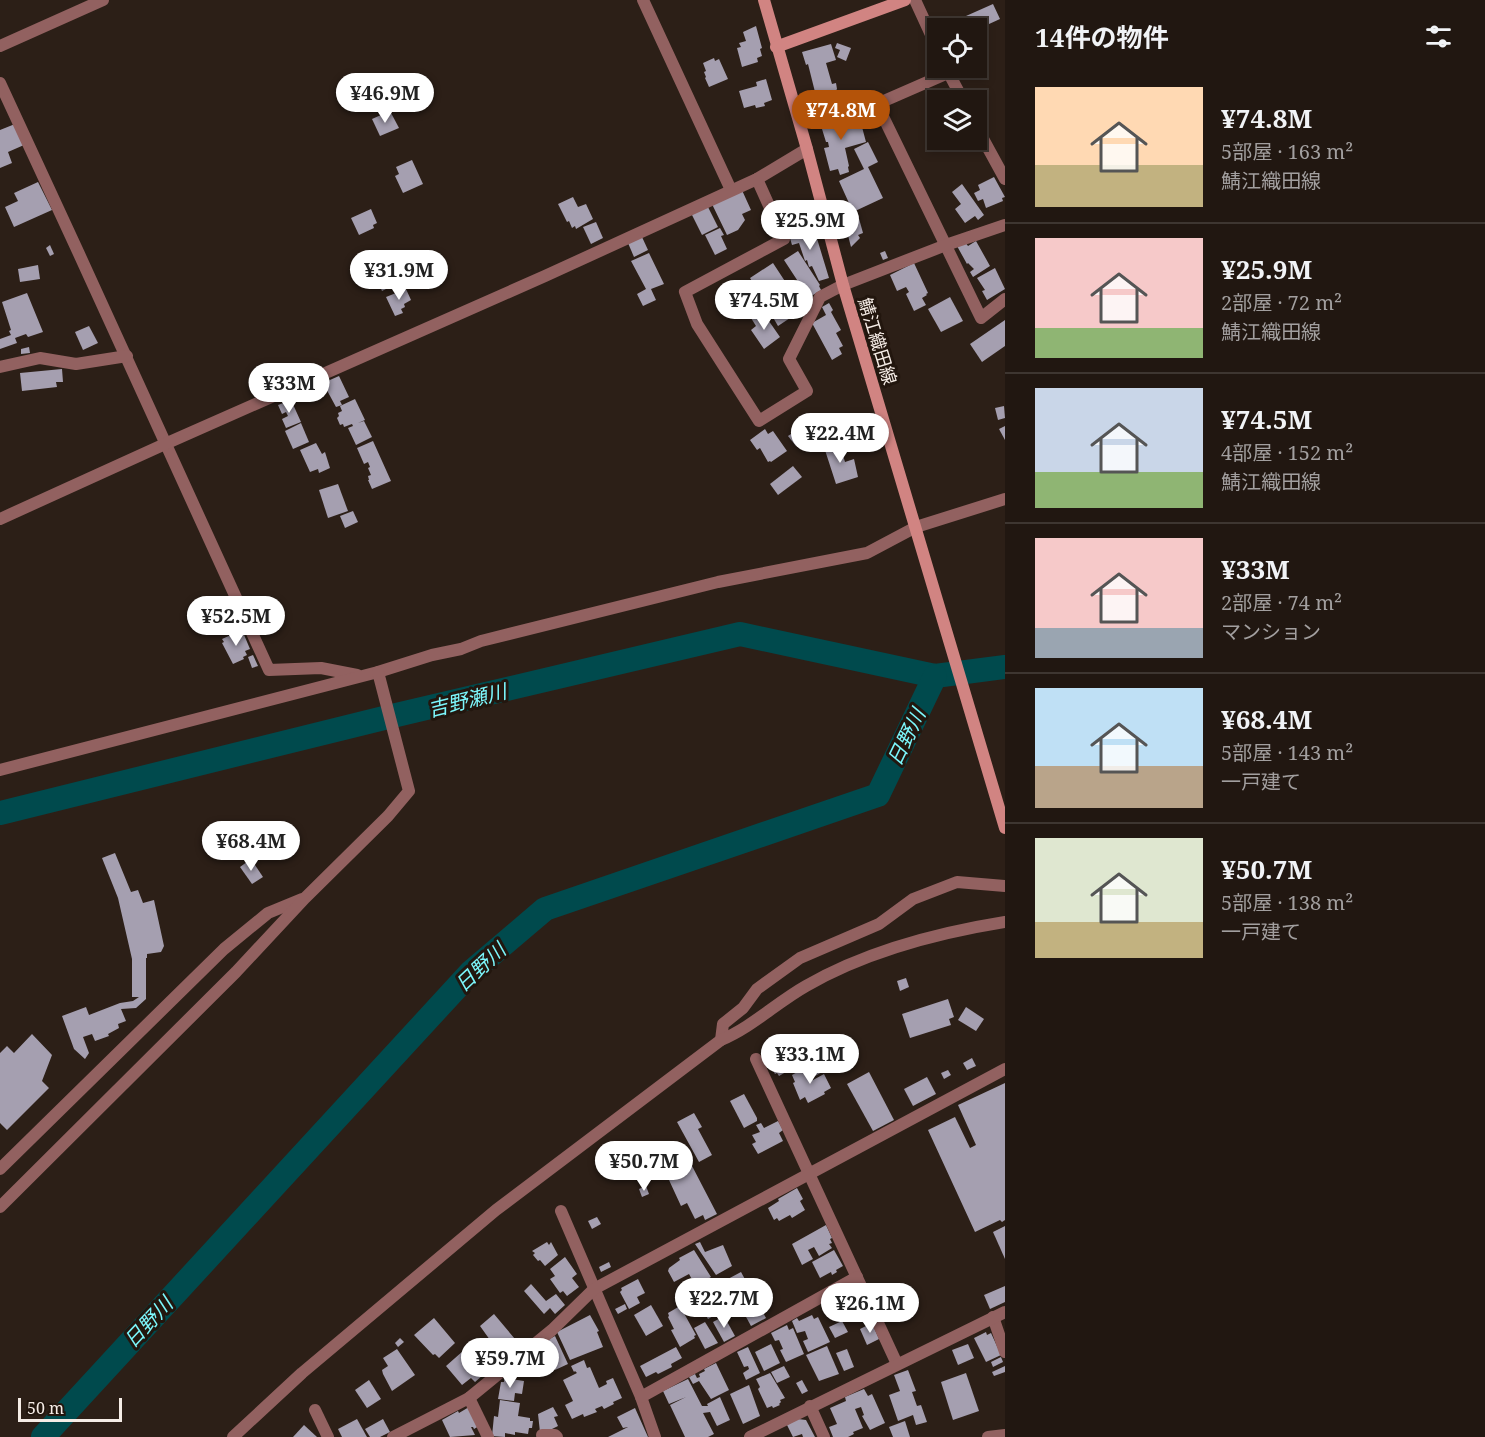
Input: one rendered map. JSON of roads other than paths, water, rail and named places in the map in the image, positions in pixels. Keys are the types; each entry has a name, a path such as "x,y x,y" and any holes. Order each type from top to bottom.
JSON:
{"main road":[{"name":"鯖江織田線","path":"764,0 843,285 1005,828"},
{"path":"776,47 905,0"}],"street":[{"path":"0,46 103,0"},
{"path":"643,0 731,190"},
{"path":"915,0 927,26"},
{"path":"931,78 877,104 981,318 1005,299"},
{"path":"0,83 269,670 321,668 360,676"},
{"path":"987,146 1005,179"},
{"path":"0,519 545,276 757,179 807,150"},
{"path":"757,179 784,239 685,292 697,324 759,421 807,391 789,359 820,297 843,285 1005,225"},
{"path":"0,367 40,358 76,364 127,356"},
{"path":"0,770 378,672 432,655 461,649 481,641 718,582 867,553 916,527 1005,499"},
{"path":"0,1206 236,972 409,792 378,672"},
{"path":"720,1040 723,1024 743,1008 757,989 801,958 879,924 913,899 944,886 957,882 1005,886"},
{"path":"0,1169 224,949 268,913 305,898"},
{"path":"233,1437 311,1366 487,1218 720,1040 736,1034 805,987 843,968 930,936 1005,922"},
{"path":"756,1059 897,1364"},
{"path":"393,1437 469,1398 552,1330 594,1289 1005,1069"},
{"path":"561,1211 641,1396 655,1437"},
{"path":"641,1396 857,1277"},
{"path":"750,1437 1005,1312"},
{"path":"993,1317 1005,1352"},
{"path":"469,1398 488,1437"},
{"path":"810,1406 824,1437"},
{"path":"315,1410 328,1437"},
{"path":"542,1435 557,1437"},
{"path":"988,1437 1005,1435"}],"waterway":[{"name":"吉野瀬川","path":"0,813 388,717 740,634 935,676 1005,667"},
{"name":"日野川","path":"43,1437 471,972 545,909 878,795 935,676"}]}
